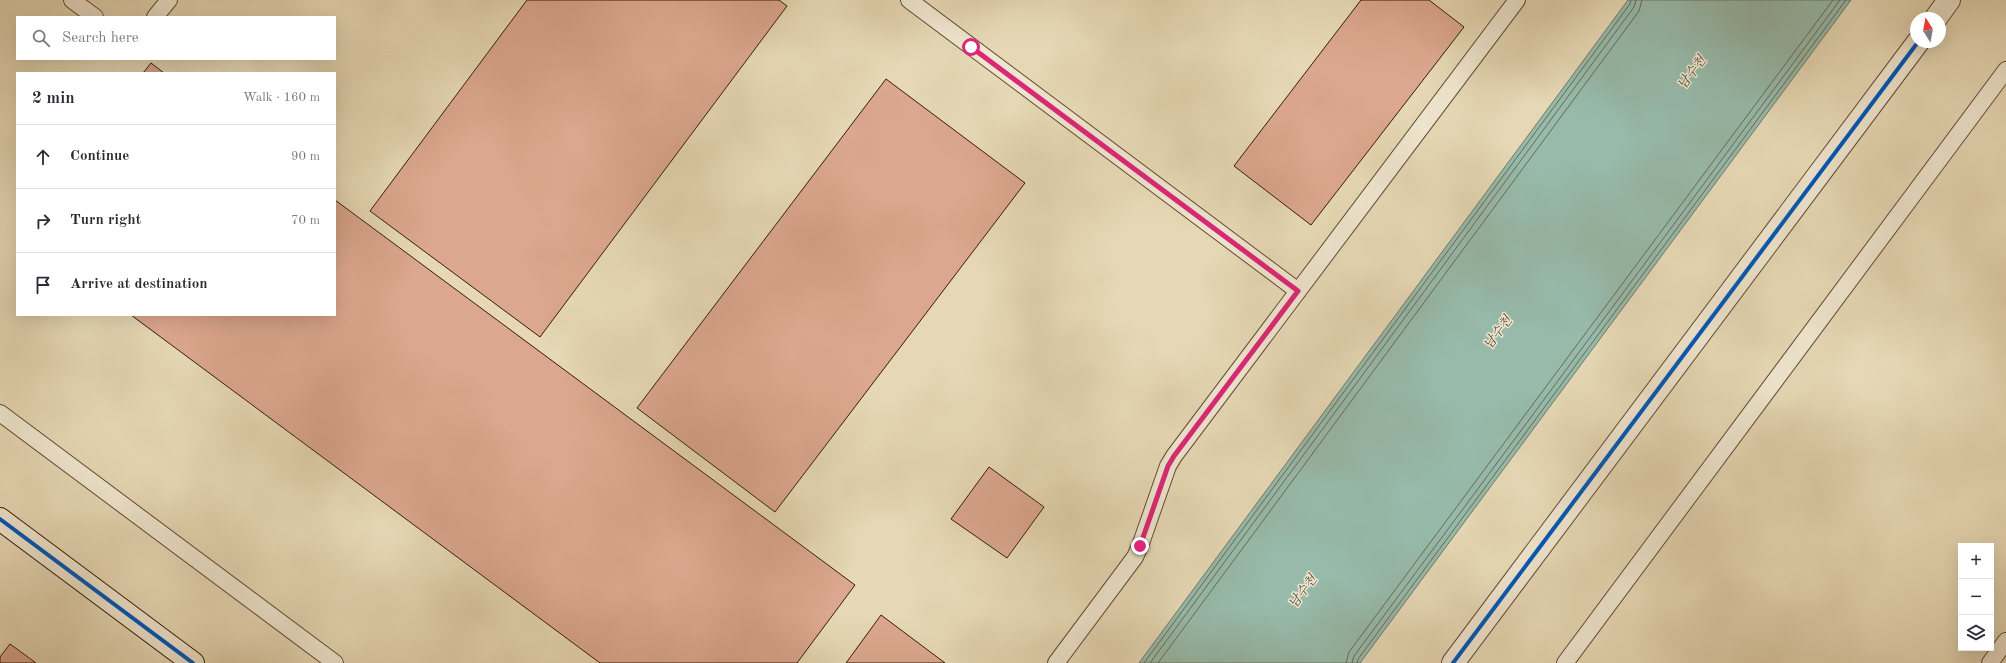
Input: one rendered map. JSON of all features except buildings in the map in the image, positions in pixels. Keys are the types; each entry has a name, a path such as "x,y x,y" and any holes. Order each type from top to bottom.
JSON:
{"street":[{"path":"1940,12 1949,0"},
{"path":"1453,663 1914,48"},
{"path":"0,519 194,663"}],"lane":[{"path":"72,0 94,16"},
{"path":"156,16 169,0"},
{"path":"908,0 1298,291"},
{"path":"1056,663 1135,557 1168,466 1174,456 1517,0"},
{"path":"1565,663 2006,70"},
{"path":"0,413 335,663"},
{"path":"1990,663 2006,641"}],"water":[{"name":"남수천","path":"1628,0 1851,0 1360,663 1139,663"}],"cycle path":[{"path":"1453,663 1914,48"},
{"path":"0,519 193,663"}],"route":[{"path":"971,47 1298,291 1174,456 1168,466 1140,546"}]}
